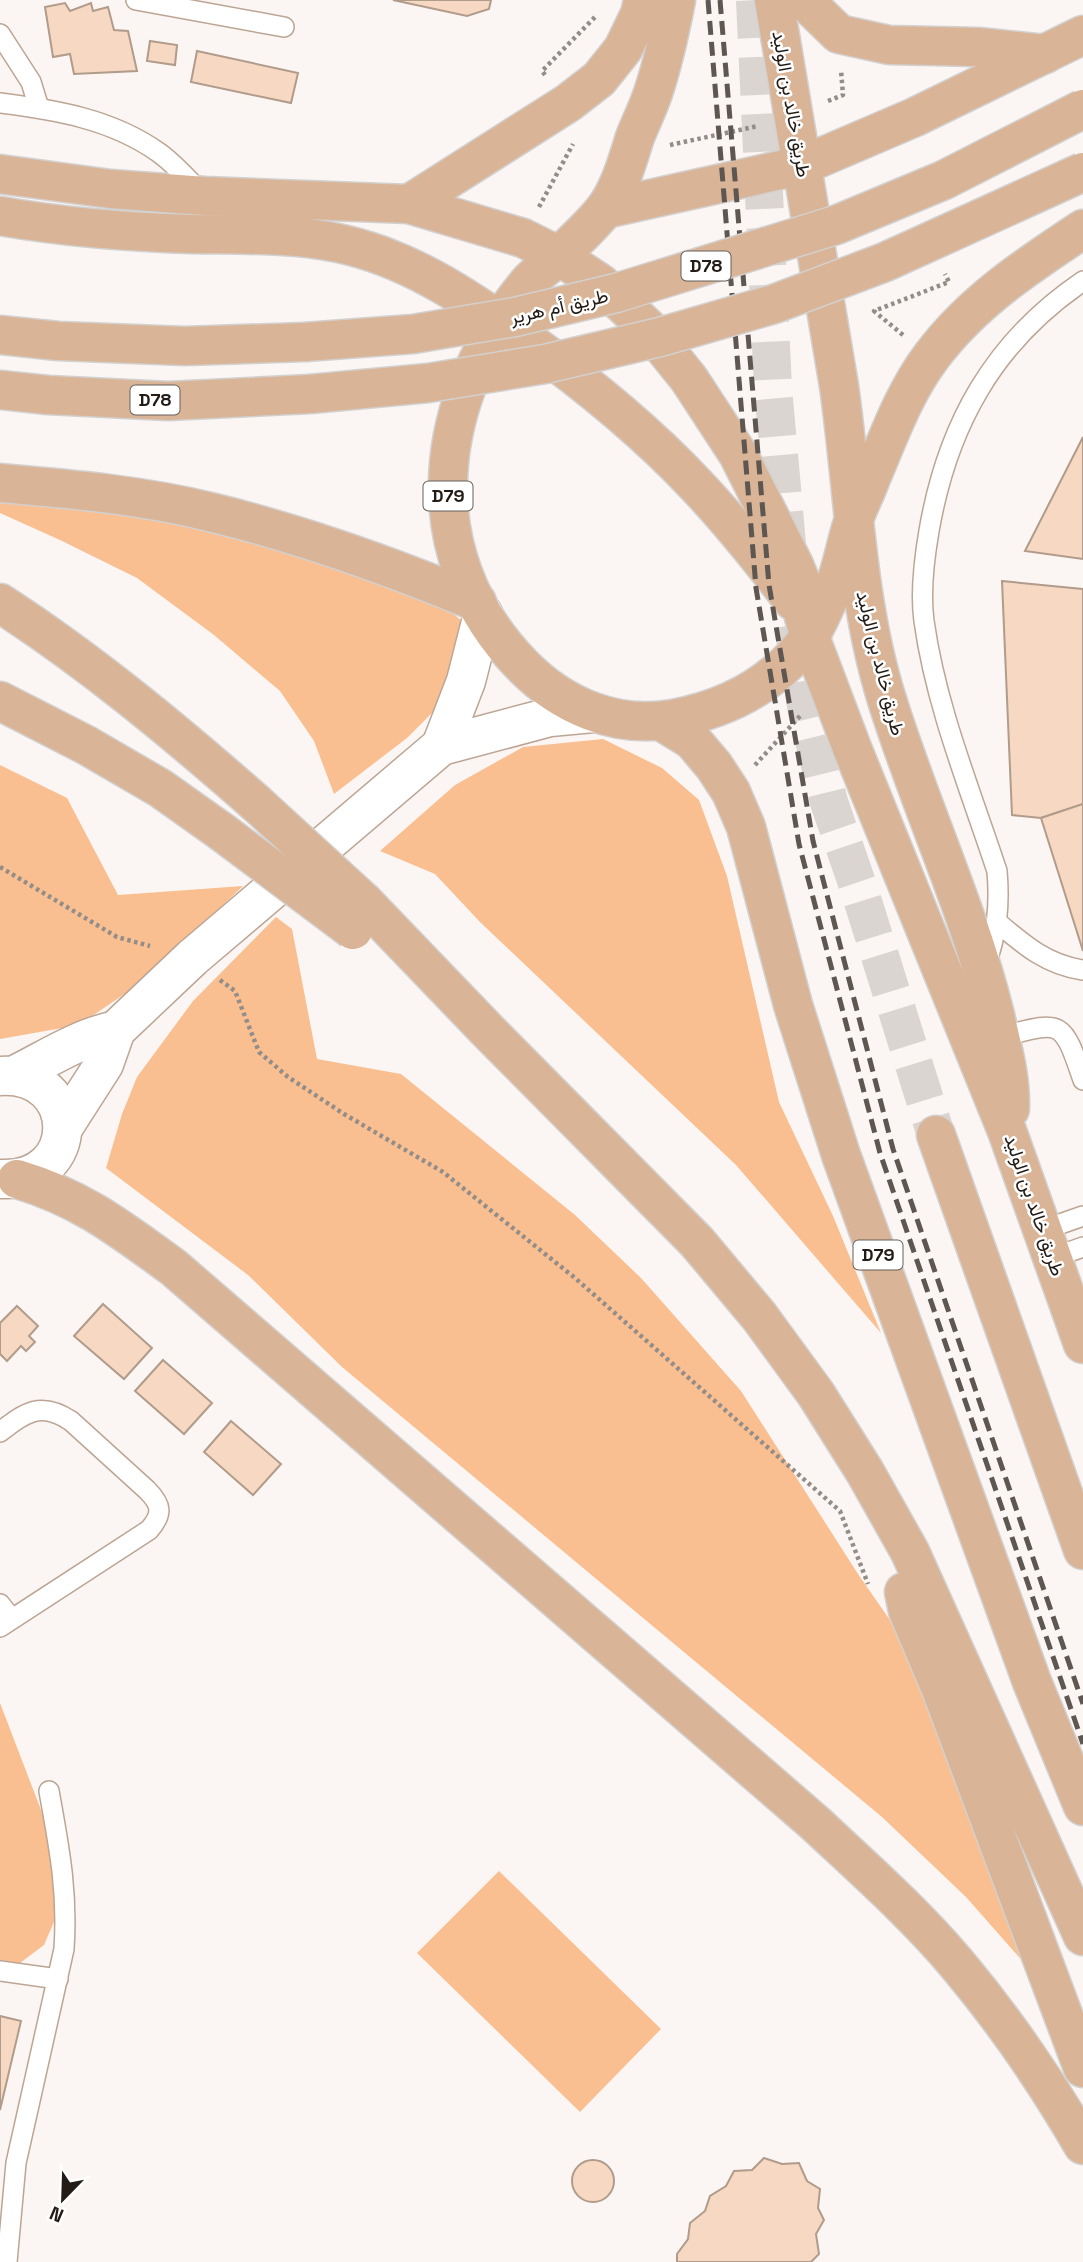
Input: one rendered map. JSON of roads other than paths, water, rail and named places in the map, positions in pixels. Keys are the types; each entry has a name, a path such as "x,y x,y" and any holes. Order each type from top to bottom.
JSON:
{"main road":[{"path":"409,204 568,103 599,79 623,49 640,14 643,0"},
{"name":"D79","path":"593,713 550,689 525,668 502,642 480,608 465,577 453,538 448,498 448,458 455,417 468,379 500,321 532,279 605,209 625,170 654,88 676,0"},
{"name":"طريق خالد بن الوليد","path":"774,0 839,386 864,604 886,698 984,971 1007,1060 1010,1084 1007,1131 1059,1245 1083,1344"},
{"path":"804,0 839,34 889,45 978,47 1045,54"},
{"path":"605,209 803,165 915,117 1083,35"},
{"name":"طريق أم هرير","path":"0,335 58,341 185,346 305,342 413,334 515,317 616,293 836,225 944,180 1083,109"},
{"name":"D78","path":"0,390 168,401 310,394 428,383 545,364 660,337 774,304 885,262 1083,172"},
{"path":"0,174 111,189 205,196 409,204 523,238 559,256 600,283 629,310 648,328 689,379 738,454 794,565 804,599 807,627"},
{"path":"0,216 76,227 155,233 297,238 374,252 410,267 468,299 572,373 637,427 689,477 754,550 807,627 863,774 1007,1131"},
{"path":"593,713 635,722 661,721 702,713 733,701 762,684 788,663 838,575 854,520 896,415 930,358 970,312 1015,274 1083,229"},
{"path":"0,483 99,491 209,511 408,573 480,608"},
{"path":"0,603 44,632 137,702 256,803 358,916 486,1029 696,1242 758,1316 816,1394 910,1552 1083,1936"},
{"path":"0,701 86,745 160,788 222,832 358,916"},
{"name":"D79","path":"661,721 692,740 714,766 731,792 746,827 793,1005 841,1154 1032,1682 1083,1806"},
{"path":"936,1135 1083,1550"},
{"path":"8,1179 51,1189 79,1203 107,1219 173,1267 816,1824 956,1962 1008,2027 1055,2097 1083,2145"},
{"path":"910,1552 904,1572 908,1612 946,1702 1083,2068"}],"street":[{"path":"441,746 466,681 480,608"},
{"path":"62,1128 104,1064 116,1030 192,958 441,746 550,717 593,713"},
{"path":"8,1075 95,1035 116,1030"},
{"path":"8,1075 34,1080 49,1092 59,1109 62,1128 60,1143 54,1156 44,1167 31,1175 8,1179"}],"lane":[{"path":"136,0 284,27"},
{"path":"0,33 31,82 39,108"},
{"path":"0,103 69,113 132,136 160,154 205,196"},
{"path":"984,971 997,922 997,871 939,694 930,655 924,618 923,578 927,543 935,498 948,452 968,408 993,368 1016,339 1083,281"},
{"path":"997,922 1024,946 1044,959 1067,968 1083,970"},
{"path":"1000,1037 1042,1026 1058,1029 1069,1040 1083,1080"},
{"path":"1059,1245 1083,1216"},
{"path":"0,1432 26,1413 42,1409 58,1412 147,1490 156,1499 159,1510 157,1521 149,1530 4,1617"},
{"path":"7,2262 16,2163 64,1948 65,1886 50,1791"},
{"path":"0,1971 58,1979"}],"tunnel":[{"path":"755,0 773,388 788,555"},
{"path":"793,625 807,712 829,802 936,1135"}],"railway":[{"path":"708,0 756,588 799,844 880,1153 1083,1744"},
{"path":"720,0 769,585 813,841 893,1149 1083,1704"}]}
